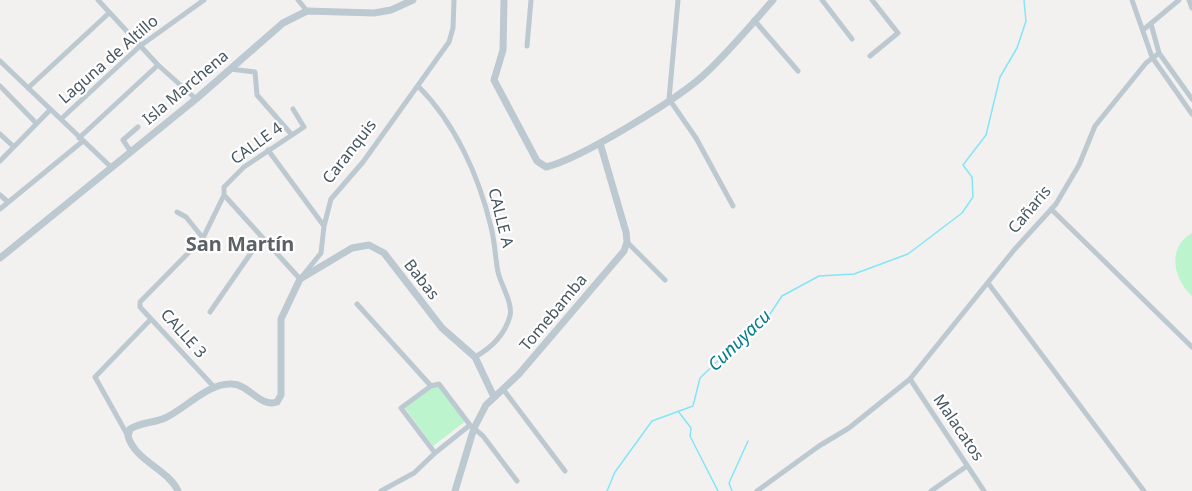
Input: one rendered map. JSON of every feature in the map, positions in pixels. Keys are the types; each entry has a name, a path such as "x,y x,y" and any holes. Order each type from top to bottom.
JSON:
{"street":[{"path":"98,0 158,65 196,99"},
{"name":"Laguna de Altillo","path":"61,119 140,46 204,0"},
{"path":"298,0 307,11 374,13 391,10 412,0"},
{"name":"Caranquis","path":"214,388 233,384 265,402 271,404 277,402 281,395 282,375 280,319 300,279 321,253 324,226 336,191 363,162 449,42 453,28 454,0"},
{"path":"504,0 503,50 494,80 542,166 553,165 600,143 706,73 773,0"},
{"path":"527,46 531,0"},
{"path":"678,0 669,99 696,138 733,206"},
{"path":"822,0 852,39"},
{"path":"870,56 898,33 872,0"},
{"path":"1132,0 1152,57 1192,114"},
{"path":"1143,30 1179,0"},
{"path":"1189,0 1192,8"},
{"name":"Isla Marchena","path":"0,258 196,99 271,32 307,11"},
{"path":"28,88 109,14"},
{"path":"754,20 798,71"},
{"path":"1151,24 1159,53 1192,99"},
{"name":"Cañaris","path":"757,491 819,446 849,428 910,379 1051,209 1074,174 1095,126 1152,57 1159,53"},
{"path":"0,61 112,168"},
{"path":"0,209 81,139 158,65"},
{"path":"230,69 255,72 257,95 292,135"},
{"path":"0,86 36,123"},
{"name":"CALLE A","path":"418,86 452,130 478,186 492,228 498,274 510,308 509,318 498,340 475,357"},
{"name":"CALLE 4","path":"145,297 203,238 224,195 224,187 268,150 303,128 304,125 294,109"},
{"path":"0,161 50,110"},
{"path":"131,152 123,140 138,127"},
{"path":"0,134 13,146"},
{"path":"600,143 627,242 665,280"},
{"path":"268,150 324,226"},
{"path":"0,195 8,202"},
{"path":"224,195 300,279"},
{"path":"1051,209 1192,347"},
{"path":"177,212 186,217 203,238"},
{"path":"210,312 262,237"},
{"name":"Tomebamba","path":"455,491 472,426 494,397 542,349 624,250 627,242"},
{"name":"Babas","path":"300,279 352,248 369,245 378,249 442,328 475,357 494,397"},
{"path":"988,283 1144,491"},
{"name":"CALLE 3","path":"145,297 140,306 214,388"},
{"path":"357,304 431,386"},
{"path":"151,319 95,377 136,451 172,482 178,491"},
{"name":"Malacatos","path":"910,379 984,491"},
{"path":"435,453 401,408 437,384 441,386 517,482"},
{"path":"128,436 130,429 135,426 164,419 214,388"},
{"path":"503,389 565,471"},
{"path":"381,491 414,473 435,453 472,426"},
{"path":"931,491 967,466"}],"green space":[{"path":"1192,233 1192,296 1177,273 1176,255 1178,247"},
{"path":"438,384 467,420 433,446 405,408"}],"waterway":[{"name":"Cunuyacu","path":"607,491 615,472 652,421 693,406 700,378 746,334 764,323 782,296 819,276 854,274 908,254 962,213 973,197 972,177 963,165 986,135 1000,77 1017,48 1026,21 1024,0"},
{"path":"678,411 691,428 690,436 718,491"},
{"path":"732,491 729,483 748,441"}],"district":[{"name":"San Martín","path":"240,245"}]}
